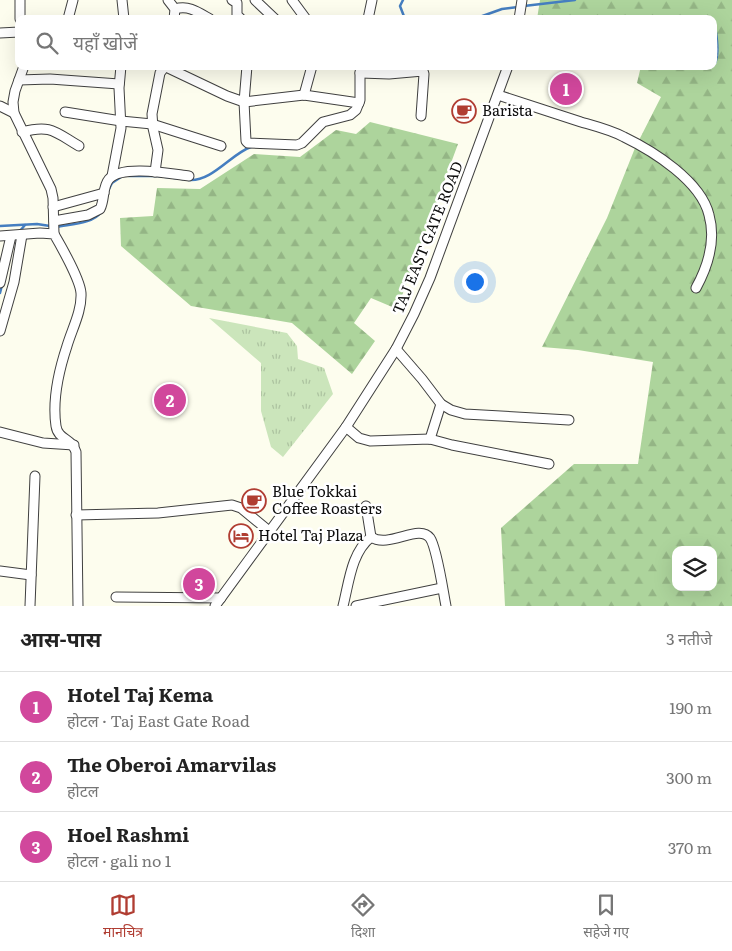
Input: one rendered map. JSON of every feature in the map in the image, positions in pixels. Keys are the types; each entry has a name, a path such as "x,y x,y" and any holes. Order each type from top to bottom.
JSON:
{"street":[{"path":"20,0 20,15"},
{"path":"69,15 74,0"},
{"path":"122,0 124,15"},
{"path":"168,0 175,14 185,7 203,15"},
{"path":"232,0 237,3 237,15"},
{"path":"255,0 271,15"},
{"path":"292,0 303,15"},
{"path":"369,15 372,0"},
{"path":"520,15 522,0"},
{"path":"0,33 15,32"},
{"path":"23,70 13,102 14,114 51,189 54,234 81,291 79,306 58,376 56,398 56,426 58,433 74,445 76,452 78,606"},
{"path":"54,221 82,216 100,209 107,182 113,172 121,121 119,84 121,70"},
{"path":"155,172 158,150 152,124 157,87 160,73 164,70"},
{"path":"173,70 227,96 244,102 304,95 359,103"},
{"path":"247,70 244,102 246,140 248,143 291,146 302,143 323,122 350,115 359,103 361,70 389,74 423,71 421,116"},
{"path":"304,95 311,70"},
{"name":"TAJ EAST GATE ROAD","path":"215,606 346,427 396,349 430,278 507,70"},
{"path":"19,80 50,79 119,84"},
{"path":"498,95 623,136 655,155 689,181 709,213 711,227 709,258 696,288"},
{"path":"0,106 14,114"},
{"path":"65,112 152,124 221,146"},
{"path":"22,132 35,128 47,128 79,146"},
{"path":"113,172 155,172 189,176"},
{"path":"53,207 104,193"},
{"path":"0,330 14,282 22,234"},
{"path":"0,236 54,234"},
{"path":"0,283 11,236"},
{"path":"396,349 441,404 452,410 465,414 569,420"},
{"path":"430,439 441,404"},
{"path":"346,427 359,438 370,442 430,439 452,446 549,464"},
{"path":"0,432 43,443 74,445"},
{"path":"30,606 35,476"},
{"path":"76,514 158,513 232,505 241,508 269,531"},
{"path":"366,506 371,536 375,539 384,540 417,532 424,533 430,538 436,556 446,606"},
{"path":"343,606 359,550 371,536"},
{"path":"0,571 31,575"},
{"path":"356,606 442,588"},
{"path":"116,597 221,598"}],"green space":[{"path":"540,0 732,0 732,606 505,606 501,528 574,464 638,464 653,362 578,350 542,347 607,218 635,148 661,97 637,83 640,70 717,70 717,15 538,15"},
{"path":"370,122 458,144 397,309 371,298 354,323 375,341 352,374 292,323 191,306 121,246 120,218 153,216 157,188 200,189 254,154 300,157 336,130 356,134"},
{"path":"209,318 287,333 297,346 298,359 324,368 333,394 283,457 271,447 261,411 261,363"}],"water":[{"path":"717,34 718,41 717,59"}],"waterway":[{"path":"403,0 400,6 403,15"},
{"path":"524,6 575,0"},
{"path":"485,15 502,9 518,7"},
{"path":"189,180 206,177 251,147"},
{"path":"129,176 158,176 183,179"},
{"path":"108,191 112,183 121,177"},
{"path":"56,227 87,221 93,219 101,212"},
{"path":"0,226 37,224 50,226"},
{"path":"19,232 25,225"},
{"path":"0,293 2,285"}],"place":[{"name":"Hotel Taj Kema","path":"566,89"},
{"name":"Barista","path":"464,111"},
{"name":"The Oberoi Amarvilas","path":"170,400"},
{"name":"Blue Tokkai Coffee Roasters","path":"254,501"},
{"name":"Hotel Taj Plaza","path":"241,536"},
{"name":"Hoel Rashmi","path":"199,584"}]}
